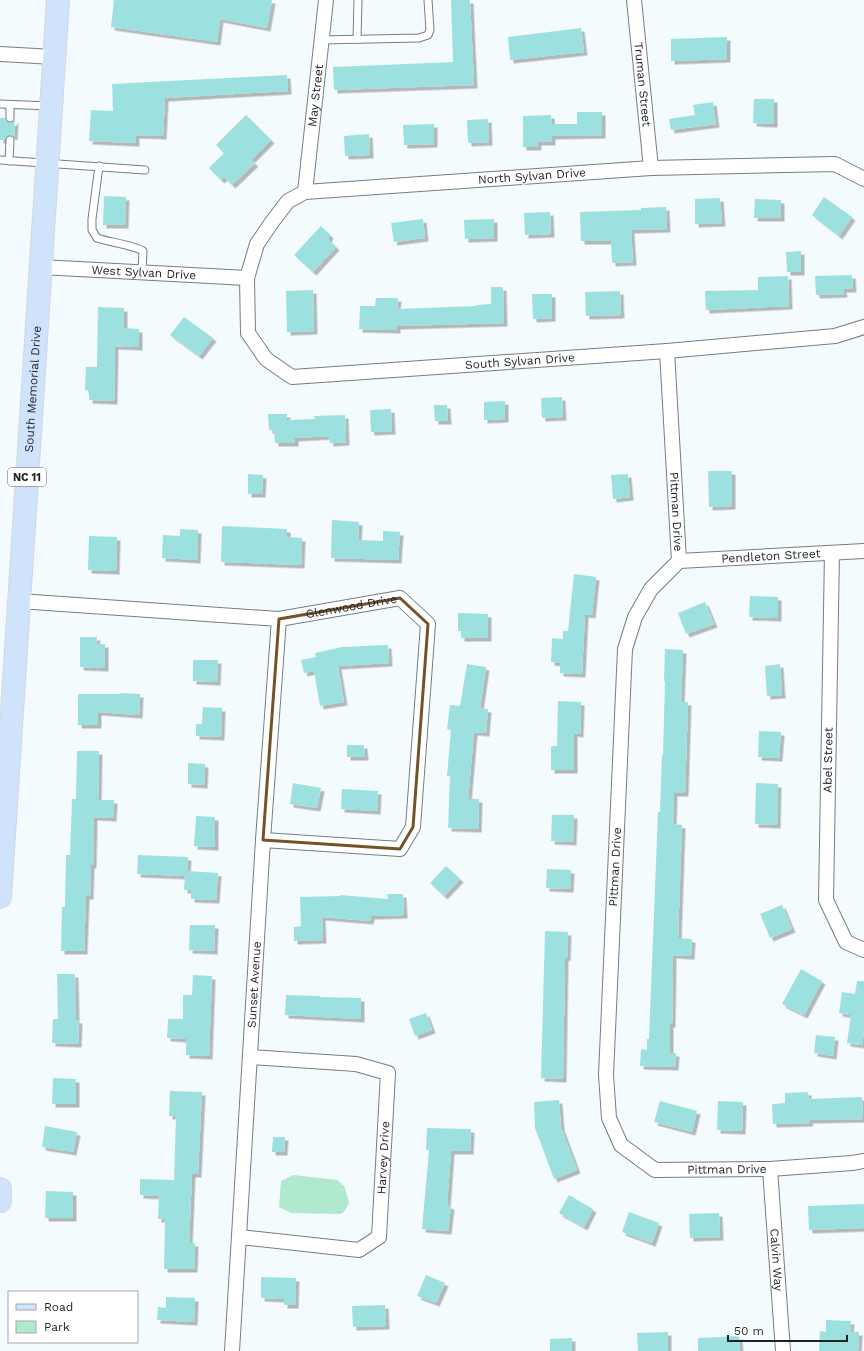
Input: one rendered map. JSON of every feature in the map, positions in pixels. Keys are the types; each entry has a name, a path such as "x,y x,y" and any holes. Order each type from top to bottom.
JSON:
{"main road":[{"name":"South Memorial Drive","path":"0,897 58,0"},
{"path":"0,1189 0,1201"}],"street":[{"name":"May Street","path":"305,192 326,0"},
{"name":"Truman Street","path":"634,0 651,168"},
{"path":"0,54 54,57"},
{"name":"North Sylvan Drive","path":"247,278 257,244 288,201 305,192 651,168 835,164 864,179"},
{"name":"West Sylvan Drive","path":"41,267 247,278"},
{"name":"South Sylvan Drive","path":"247,278 248,332 266,359 292,377 667,351 835,336 864,327"},
{"name":"Pittman Drive","path":"667,351 679,561 651,590 635,618 625,649 606,1074 609,1118 621,1145 655,1170 770,1168 864,1161"},
{"name":"Pendleton Street","path":"679,561 864,551"},
{"name":"Abel Street","path":"832,553 826,900 846,942 864,950"},
{"name":"Glenwood Drive","path":"19,601 279,619 400,598 428,624 413,827 400,849 264,840"},
{"name":"Sunset Avenue","path":"232,1351 279,619"},
{"name":"Harvey Drive","path":"240,1237 359,1250 380,1237 388,1073 356,1064 250,1057"},
{"name":"Calvin Way","path":"770,1168 783,1351"}],"lane":[{"path":"357,39 358,0"},
{"path":"321,40 419,38 428,35 430,30 428,0"},
{"path":"0,104 51,106"},
{"path":"10,105 10,118"},
{"path":"9,161 10,140"},
{"path":"0,160 48,162 145,170"},
{"path":"99,166 92,230 97,238 111,243 136,247 143,251 142,272"}],"highlighted area":[{"path":"400,598 428,624 413,827 400,849 263,840 279,619"}],"green space":[{"path":"293,1175 337,1180 344,1186 348,1198 349,1203 344,1212 340,1214 291,1213 279,1207 281,1181"}],"building":[{"path":"114,0 272,0 267,28 220,19 217,42 111,27"},
{"path":"451,0 470,0 474,85 334,90 333,67 453,62"},
{"path":"581,28 584,52 510,60 508,37"},
{"path":"727,37 727,59 671,61 671,39"},
{"path":"287,75 288,91 165,98 163,136 136,135 136,143 89,141 91,110 113,111 112,84"},
{"path":"754,99 774,99 774,124 753,123"},
{"path":"713,102 716,124 671,130 669,119 695,115 693,105"},
{"path":"577,112 602,112 602,135 552,136 552,142 538,142 538,147 523,147 523,116 551,115 552,124 577,124"},
{"path":"246,115 271,140 251,160 255,163 232,185 224,177 221,180 209,168 224,153 216,145"},
{"path":"0,118 5,118 6,121 10,123 15,119 14,137 10,135 6,137 5,140 0,140"},
{"path":"488,119 489,142 468,143 467,120"},
{"path":"434,124 434,144 404,145 403,125"},
{"path":"369,134 370,155 345,156 344,136"},
{"path":"104,196 126,197 125,225 103,225"},
{"path":"824,197 852,217 839,236 812,215"},
{"path":"720,198 722,223 695,224 695,199"},
{"path":"755,199 781,200 781,218 754,218"},
{"path":"666,207 667,229 631,230 633,262 612,263 611,241 581,241 580,212 641,210 641,208"},
{"path":"550,212 551,234 525,235 524,213"},
{"path":"423,219 425,238 394,242 391,223"},
{"path":"494,219 494,238 465,239 464,220"},
{"path":"321,226 330,235 328,239 336,247 313,272 294,255"},
{"path":"801,251 801,272 787,272 786,252"},
{"path":"852,275 853,289 843,289 844,294 816,295 815,276"},
{"path":"788,276 789,306 706,310 705,291 758,290 758,277"},
{"path":"491,287 503,287 504,323 397,326 397,330 359,329 360,306 375,306 376,298 398,298 397,309 476,306 491,304"},
{"path":"313,290 314,331 287,332 286,291"},
{"path":"620,291 621,315 586,316 585,292"},
{"path":"532,294 552,294 552,318 533,319"},
{"path":"98,307 124,308 124,328 139,329 139,347 115,346 114,401 89,400 89,390 85,390 86,367 97,367"},
{"path":"184,317 213,338 199,356 170,335"},
{"path":"562,397 563,417 542,418 541,398"},
{"path":"505,401 505,419 484,420 484,402"},
{"path":"434,405 447,405 448,421 435,421"},
{"path":"391,409 392,431 371,432 370,410"},
{"path":"268,414 287,414 287,420 315,419 314,416 345,415 346,442 330,443 329,436 295,438 295,443 275,443 274,430 269,430"},
{"path":"708,471 732,471 732,506 709,507"},
{"path":"248,474 263,475 262,494 248,494"},
{"path":"628,474 630,497 613,499 611,475"},
{"path":"332,520 359,522 358,540 383,541 383,531 400,532 398,560 331,558"},
{"path":"222,526 287,529 287,537 302,538 301,565 221,562"},
{"path":"180,529 198,530 197,560 162,558 163,535 180,536"},
{"path":"89,536 117,537 116,571 88,570"},
{"path":"574,574 596,577 592,615 585,614 582,674 560,673 560,663 551,662 552,638 563,639 563,631 568,631"},
{"path":"750,596 778,597 778,618 749,617"},
{"path":"705,602 714,624 686,634 678,613"},
{"path":"458,613 488,614 488,638 461,638 461,631 458,631"},
{"path":"80,637 97,637 96,644 105,644 105,668 80,667"},
{"path":"388,645 389,663 338,666 344,702 320,706 314,671 304,673 301,660 316,657 315,653 342,647"},
{"path":"665,649 683,650 681,702 688,702 685,793 674,793 673,824 682,825 678,938 692,939 691,956 673,955 670,1053 676,1053 675,1067 640,1066 641,1049 647,1050 647,1039 649,1039 658,812 660,812 663,755"},
{"path":"193,660 218,660 217,682 193,681"},
{"path":"467,664 486,667 480,708 488,709 486,733 474,732 468,799 479,799 478,829 448,828 450,776 447,776 451,730 447,729 450,705 460,706"},
{"path":"780,664 782,695 767,696 765,666"},
{"path":"78,694 140,694 139,715 98,712 98,725 78,725"},
{"path":"558,701 581,702 580,734 574,733 574,770 551,770 551,746 557,746"},
{"path":"203,707 222,708 221,737 196,736 196,724 202,724"},
{"path":"759,731 781,732 779,758 758,757"},
{"path":"347,745 364,745 365,757 347,757"},
{"path":"77,751 99,751 98,800 114,800 113,818 94,817 93,865 91,865 90,896 86,896 84,951 61,951 62,907 65,907 66,855 70,855 72,799 76,799"},
{"path":"188,763 205,764 204,785 188,784"},
{"path":"293,783 321,788 317,808 290,804"},
{"path":"756,783 778,784 777,825 755,824"},
{"path":"342,789 378,791 377,811 341,809"},
{"path":"552,815 574,815 573,842 551,841"},
{"path":"196,816 215,817 215,847 194,846"},
{"path":"138,855 188,857 187,871 218,873 216,900 191,899 191,890 184,890 185,876 137,874"},
{"path":"446,866 460,879 444,896 430,883"},
{"path":"547,869 571,870 570,889 546,888"},
{"path":"387,894 403,894 404,915 371,916 370,921 322,917 323,940 294,941 294,927 301,926 300,897 340,895 388,899"},
{"path":"782,905 792,929 770,938 760,914"},
{"path":"190,925 215,925 214,951 189,950"},
{"path":"545,931 568,932 567,958 565,957 563,1079 541,1078"},
{"path":"801,969 822,981 804,1015 782,1004"},
{"path":"57,974 75,974 76,1020 79,1020 78,1044 52,1043 53,1019 58,1019"},
{"path":"193,975 212,976 209,1056 186,1055 186,1039 167,1038 168,1019 183,1019 183,995 192,995"},
{"path":"857,981 864,981 864,1031 862,1045 847,1043 851,1015 839,1013 842,992 855,994"},
{"path":"286,995 361,998 361,1019 285,1015"},
{"path":"426,1013 432,1030 415,1036 409,1019"},
{"path":"816,1035 835,1037 833,1056 814,1053"},
{"path":"53,1078 76,1079 76,1104 52,1104"},
{"path":"170,1091 202,1092 198,1174 192,1174 189,1243 195,1243 194,1269 164,1269 165,1219 158,1219 159,1196 140,1195 140,1179 174,1180 176,1116 169,1116"},
{"path":"808,1092 809,1099 862,1097 863,1119 809,1120 810,1123 773,1124 772,1104 785,1103 785,1093"},
{"path":"559,1100 561,1127 577,1170 554,1179 535,1128 534,1102"},
{"path":"660,1101 697,1111 692,1132 654,1122"},
{"path":"718,1101 743,1102 742,1131 717,1130"},
{"path":"45,1126 77,1132 73,1152 42,1147"},
{"path":"427,1128 471,1129 470,1151 451,1151 447,1205 451,1206 448,1231 422,1229 429,1150 426,1150"},
{"path":"273,1137 285,1137 284,1152 272,1152"},
{"path":"46,1191 73,1192 73,1218 45,1218"},
{"path":"569,1195 593,1209 584,1227 559,1213"},
{"path":"864,1204 864,1228 809,1230 808,1206"},
{"path":"629,1212 659,1223 652,1243 622,1232"},
{"path":"719,1213 720,1237 690,1238 689,1214"},
{"path":"426,1275 445,1283 436,1303 417,1296"},
{"path":"261,1277 296,1278 295,1305 284,1305 284,1299 261,1298"},
{"path":"166,1297 195,1298 194,1322 157,1320 158,1307 166,1308"},
{"path":"385,1305 386,1326 353,1327 352,1306"},
{"path":"826,1320 851,1321 850,1332 859,1332 858,1351 819,1351 820,1331 826,1332"},
{"path":"668,1332 668,1351 638,1351 637,1333"},
{"path":"739,1336 740,1351 698,1351 698,1338"},
{"path":"572,1338 572,1351 550,1351 550,1339"}]}
